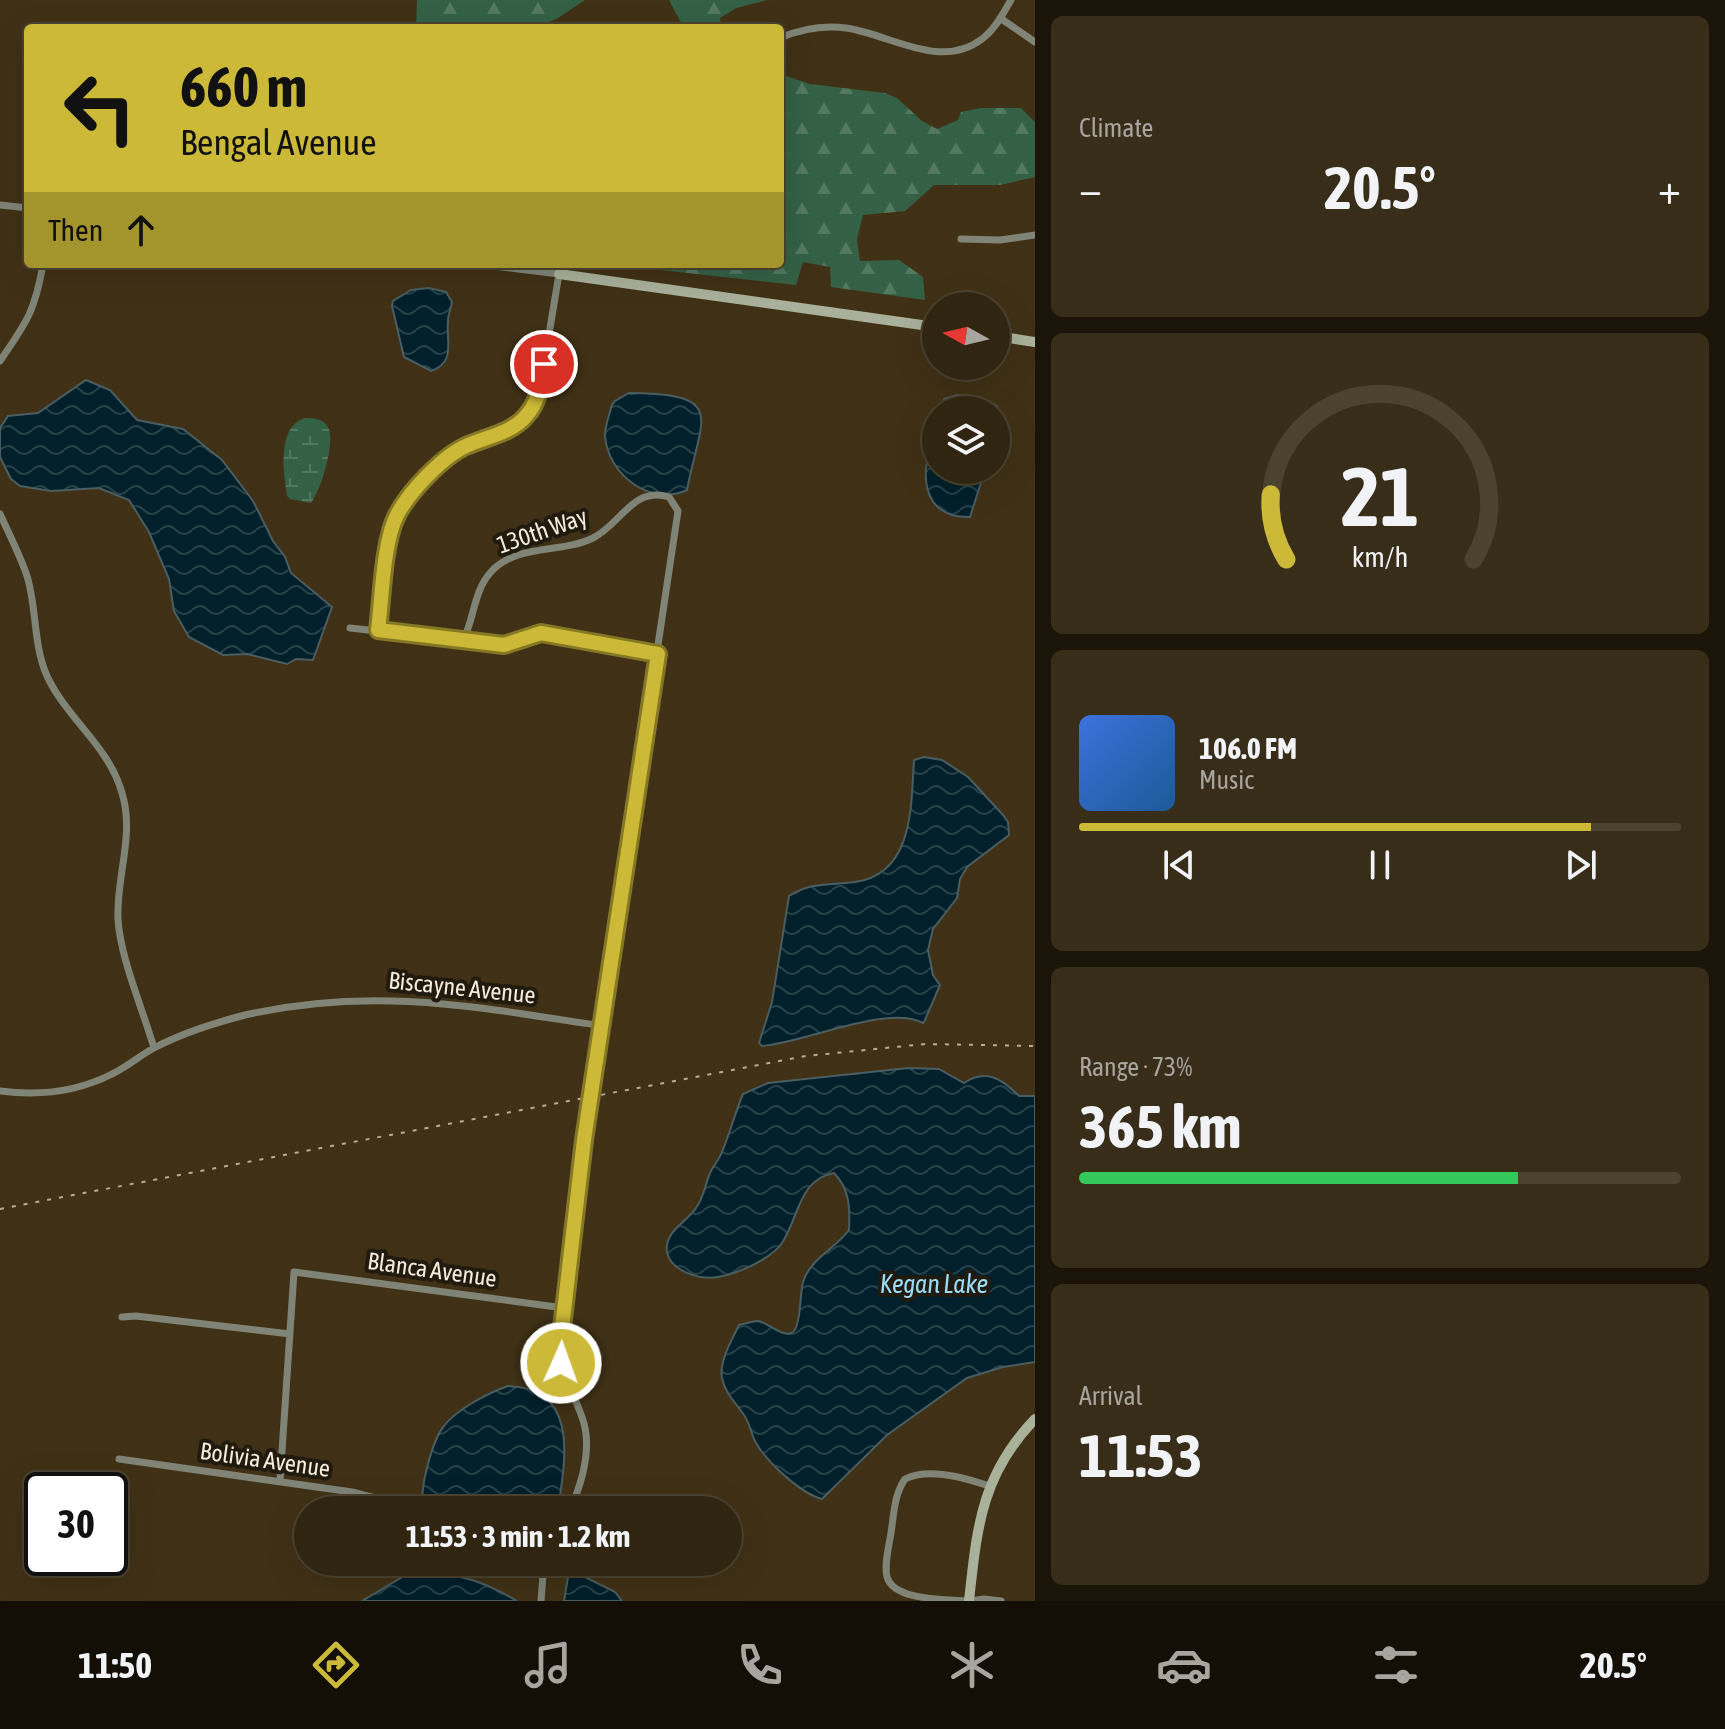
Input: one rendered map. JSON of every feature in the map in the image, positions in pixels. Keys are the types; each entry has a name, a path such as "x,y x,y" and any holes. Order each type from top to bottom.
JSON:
{"street":[{"path":"784,37 807,29 836,27 865,32 930,52 951,52 977,43 988,35 1011,0"},
{"path":"1000,18 1035,42"},
{"path":"0,205 24,208"},
{"path":"961,239 1000,240 1035,235"},
{"path":"0,361 28,320 37,299 42,268"},
{"path":"511,268 922,325"},
{"path":"378,630 390,535 395,518 405,502 446,458 464,447 514,427 535,404 559,274"},
{"path":"1010,338 1035,342"},
{"name":"130th Way","path":"463,641 471,626 479,590 491,571 507,560 538,548 578,544 591,539 641,498 652,493 669,497 678,511 658,654"},
{"path":"0,514 27,575 38,649 47,675 65,706 105,754 122,791 127,834 118,892 118,923 154,1048"},
{"path":"350,628 504,645 541,633 658,654 584,1140 564,1308 561,1363 584,1421 586,1458 576,1496"},
{"name":"Biscayne Avenue","path":"0,1091 56,1093 87,1085 193,1030 293,1006 347,1000 437,1002 602,1026"},
{"name":"Blanca Avenue","path":"290,1334 294,1272 564,1308"},
{"path":"122,1317 136,1316 290,1334 280,1481"},
{"path":"969,1601 977,1529 989,1486 1006,1453 1035,1419"},
{"name":"Bolivia Avenue","path":"119,1459 364,1496"},
{"path":"989,1486 968,1479 921,1474 905,1479 897,1495 887,1566 889,1581 898,1591 910,1595 1001,1601"},
{"path":"541,1601 543,1576"}],"green space":[{"path":"417,0 585,0 544,24 416,24"},
{"path":"669,0 767,0 736,8 720,18 721,24 682,24"},
{"path":"784,75 810,84 885,93 897,98 922,121 937,129 958,120 961,112 981,108 1021,108 1035,122 1035,177 1000,185 934,185 905,211 863,215 857,239 860,261 899,260 923,277 922,300 831,287 830,267 803,262 796,285 643,268 784,268"},
{"path":"304,418 323,422 330,434 326,465 311,503 287,496 284,476 284,452 289,432"}],"water":[{"path":"429,288 446,292 452,302 448,319 447,357 431,371 404,357 392,306 393,301 411,290"},
{"path":"86,380 110,390 137,420 183,429 222,460 253,501 291,573 332,607 313,660 296,659 287,664 247,654 223,655 189,637 174,611 169,579 149,532 129,500 99,488 51,491 20,486 11,479 0,457 0,428 8,416 38,413"},
{"path":"629,393 682,398 695,405 700,414 701,427 687,490 673,494 646,491 623,475 614,463 605,436 606,424 612,405"},
{"path":"927,484 981,484 970,517 953,515 941,509 932,500"},
{"path":"924,757 942,760 968,777 1008,822 1009,835 967,867 960,879 957,898 933,929 928,950 933,975 940,985 925,1020 923,1023 907,1018 867,1021 762,1046 759,1043 772,1002 789,896 813,886 855,882 874,876 889,866 906,835 914,760"},
{"name":"Kegan Lake","path":"908,1068 939,1069 964,1083 987,1076 1006,1085 1019,1096 1035,1096 1035,1362 1003,1367 967,1378 887,1435 822,1499 794,1484 761,1451 746,1418 725,1388 722,1365 739,1325 758,1321 789,1334 796,1328 806,1274 849,1230 848,1200 839,1179 834,1173 814,1183 801,1200 788,1233 777,1249 734,1273 711,1278 695,1276 674,1265 667,1245 672,1233 701,1200 743,1094 768,1083"},
{"path":"508,1386 531,1390 547,1399 557,1413 563,1430 560,1496 423,1496 425,1475 440,1432 450,1420 482,1397"},
{"path":"404,1576 452,1576 490,1587 517,1601 362,1601"},
{"path":"583,1576 615,1592 622,1601 564,1601 568,1577"}],"railway":[{"path":"0,1209 806,1056 925,1044 1035,1046"}],"route":[{"path":"544,364 535,404 526,417 514,427 464,447 446,458 405,502 395,518 378,630 504,645 541,633 658,654 584,1140 560,1345 561,1363"}]}
